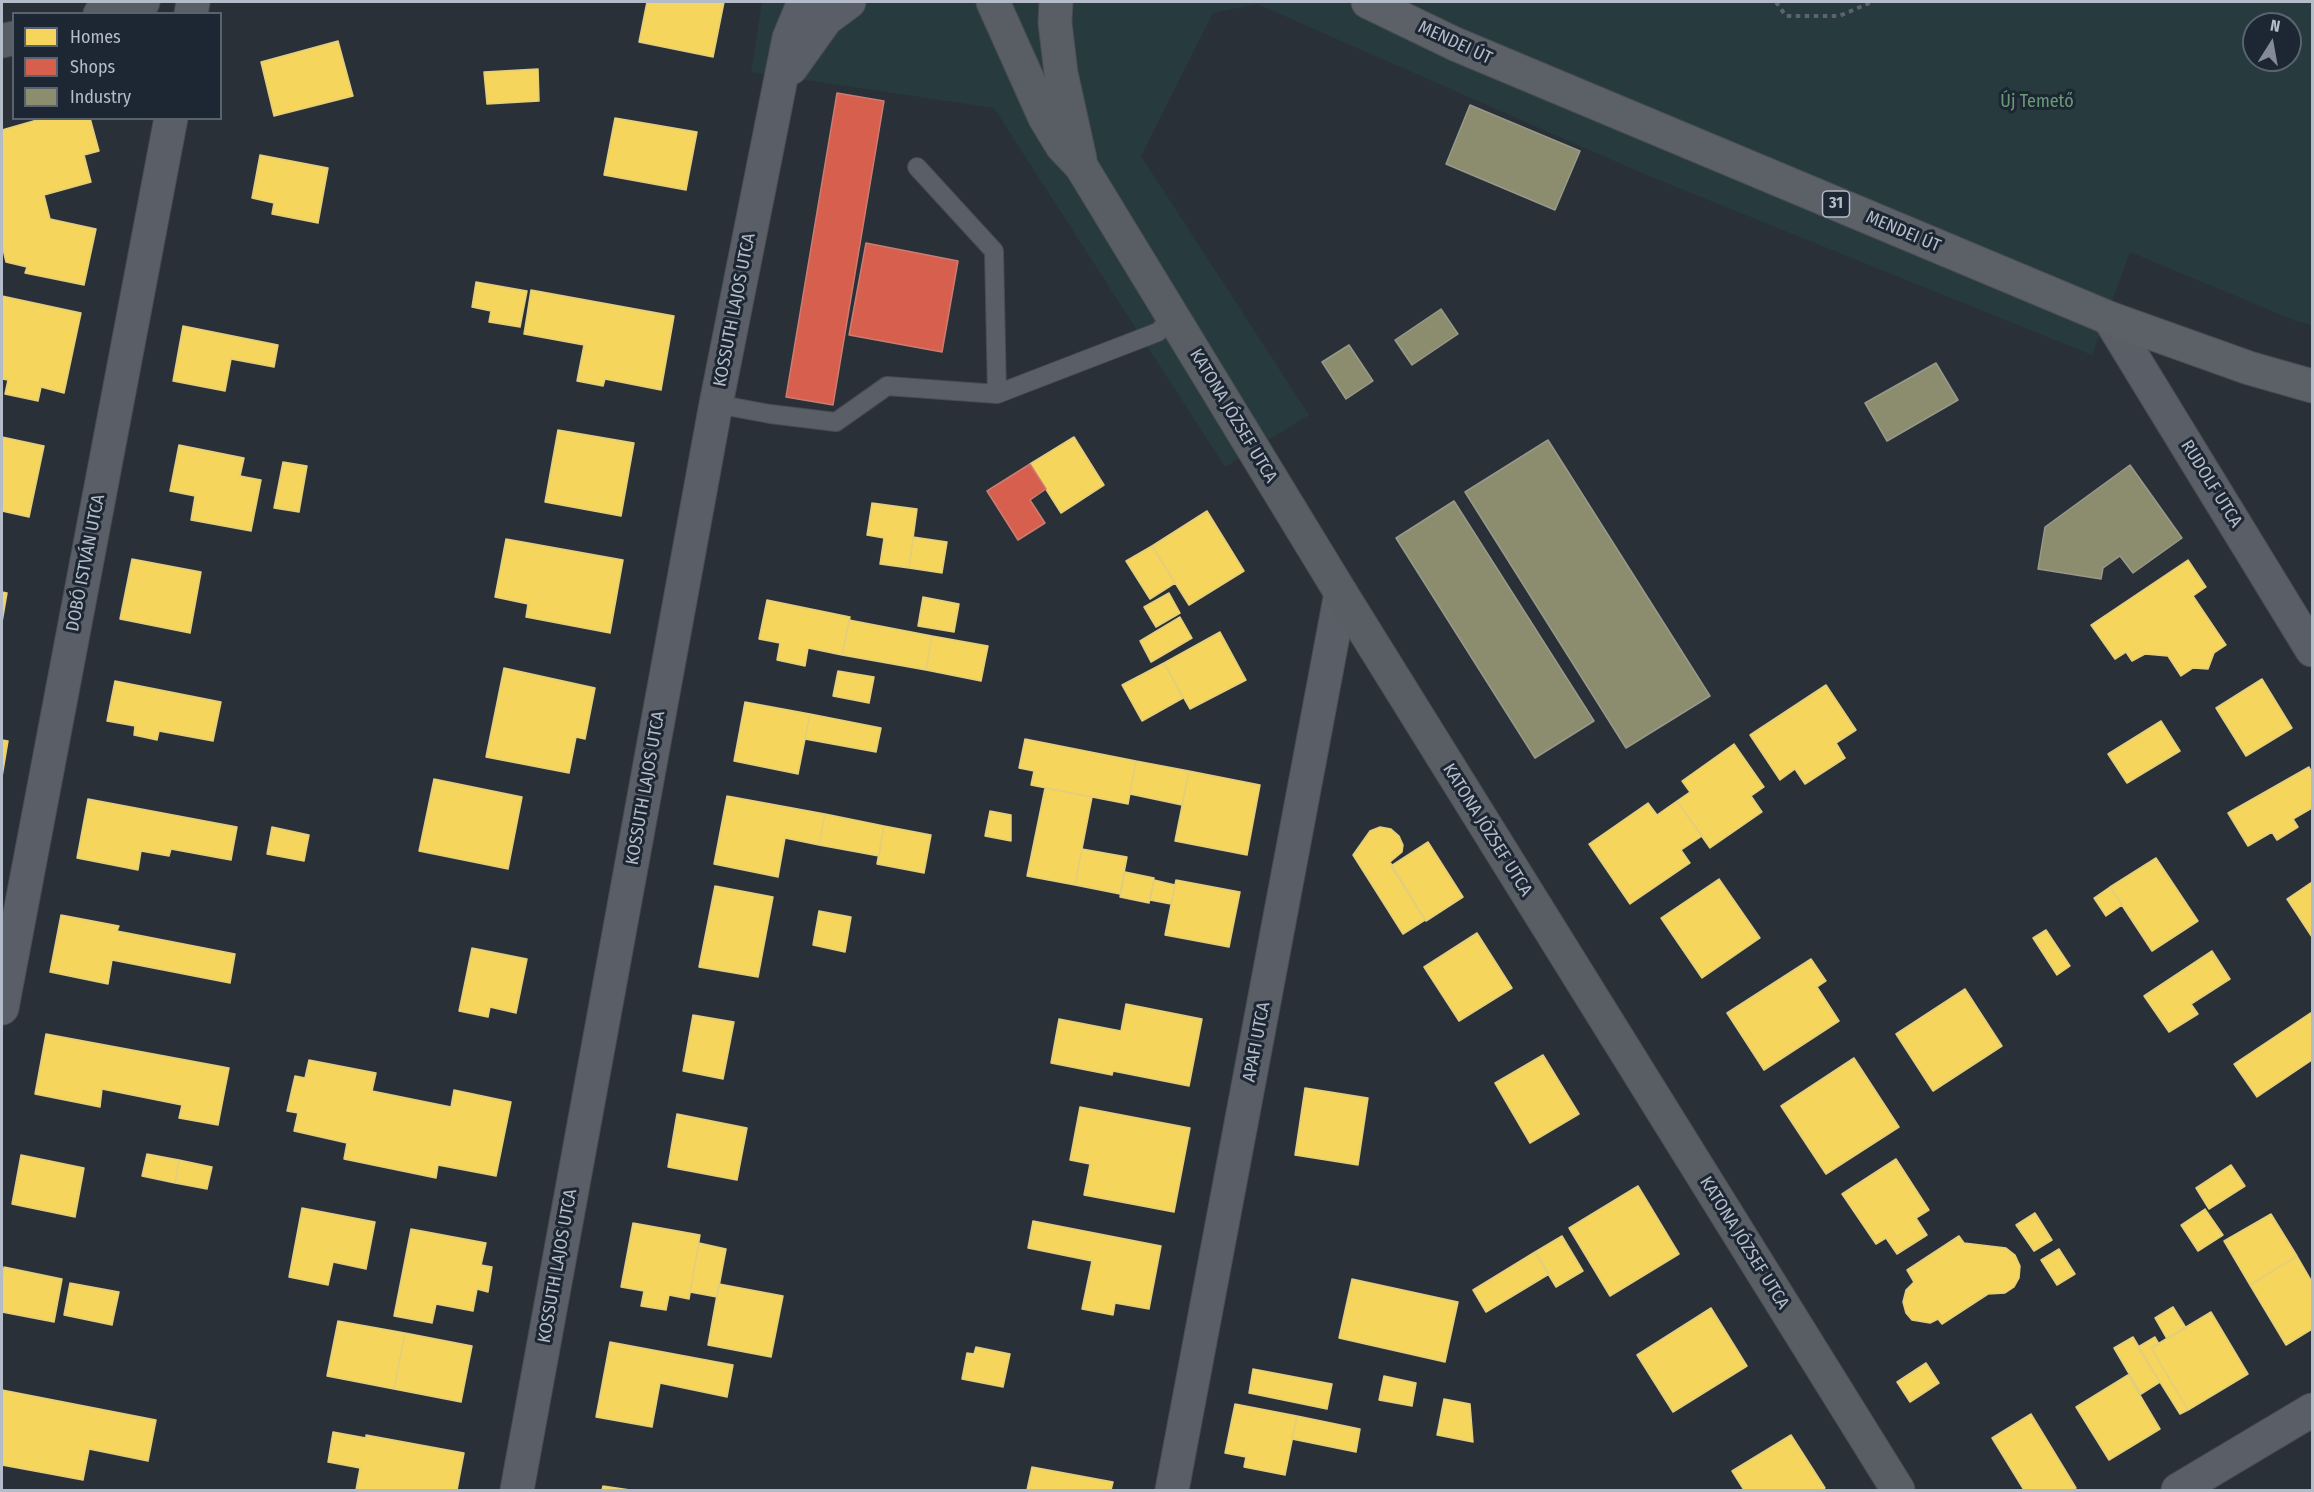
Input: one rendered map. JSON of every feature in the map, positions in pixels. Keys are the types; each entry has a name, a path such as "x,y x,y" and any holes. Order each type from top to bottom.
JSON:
{"main road":[{"path":"107,12 143,2"},
{"name":"KATONA JÓZSEF UTCA","path":"993,2 1045,118 1062,146 1081,166 1341,593 1898,1491"},
{"name":"KATONA JÓZSEF UTCA","path":"1056,2 1055,23 1061,73 1075,128 1081,166"},
{"name":"MENDEI ÚT","path":"1368,2 1466,49 2109,318 2249,368 2313,386"}],"street":[{"name":"KOSSUTH LAJOS UTCA","path":"517,1491 716,404 778,87 789,38 804,2"},
{"name":"KOSSUTH LAJOS UTCA","path":"778,87 826,19 849,2"},
{"name":"DOBÓ ISTVÁN UTCA","path":"2,1008 171,120"},
{"name":"RUDOLF UTCA","path":"2109,318 2313,650"},
{"name":"APAFI UTCA","path":"1172,1491 1341,593"},
{"path":"2178,1491 2313,1410"}],"lane":[{"path":"917,167 994,251 997,394"},
{"path":"716,404 770,414 836,422 887,386 997,394 1158,332 1173,317"}],"path":[{"path":"1776,2 1786,16 1839,16 1872,2"}],"green space":[{"name":"Új Temető","path":"762,2 2312,2 2312,325 2296,321 2130,252 2092,355 1644,174 1257,4 1213,13 1141,156 1309,415 1225,467 994,108 751,72"}],"building: Homes":[{"path":"647,2 724,2 713,57 639,42"},
{"path":"338,41 353,96 274,116 261,62"},
{"path":"538,69 539,101 487,104 484,72"},
{"path":"615,118 697,132 686,190 604,175"},
{"path":"37,120 91,120 99,151 84,155 91,182 44,195 50,219 96,229 84,285 25,273 27,267 6,262 2,245 2,130"},
{"path":"260,155 328,168 318,223 272,214 274,203 252,198"},
{"path":"476,282 527,291 520,327 489,322 491,311 472,307"},
{"path":"531,290 674,316 661,390 605,379 603,386 577,381 584,345 524,334"},
{"path":"2,296 81,313 64,393 41,387 38,401 5,394 8,380 2,379"},
{"path":"183,326 278,345 274,367 231,359 225,391 173,381"},
{"path":"558,430 634,443 621,516 545,502"},
{"path":"2,437 44,446 29,517 2,511"},
{"path":"1074,437 1104,485 1061,513 1030,464"},
{"path":"179,445 244,458 240,476 261,480 251,531 191,520 195,496 170,491"},
{"path":"283,462 307,466 299,512 274,508"},
{"path":"872,503 917,509 909,568 880,564 884,538 867,535"},
{"path":"1207,511 1244,571 1189,605 1152,546"},
{"path":"913,537 947,542 942,573 909,568"},
{"path":"506,539 623,560 610,633 526,617 528,604 495,597"},
{"path":"1152,546 1175,583 1150,599 1126,561"},
{"path":"132,559 201,572 190,633 120,619"},
{"path":"2188,560 2206,587 2193,596 2226,645 2214,653 2208,669 2193,668 2181,676 2168,656 2145,654 2132,661 2126,652 2115,659 2091,625"},
{"path":"2,592 7,593 2,622"},
{"path":"1169,593 1180,613 1156,627 1144,607"},
{"path":"923,597 959,604 954,632 918,626"},
{"path":"767,600 850,617 842,655 808,648 805,666 777,660 780,643 759,639"},
{"path":"1180,617 1192,638 1151,662 1140,641"},
{"path":"849,620 932,636 926,670 842,655"},
{"path":"1220,632 1246,680 1190,709 1164,663"},
{"path":"932,636 988,646 981,681 926,670"},
{"path":"1164,663 1183,698 1142,721 1122,685"},
{"path":"504,668 595,688 585,739 576,737 569,773 486,757"},
{"path":"838,671 874,677 869,703 833,696"},
{"path":"2262,679 2292,728 2246,756 2216,708"},
{"path":"115,681 221,702 213,741 159,731 157,740 134,735 135,726 107,721"},
{"path":"1826,685 1856,730 1836,743 1845,758 1805,784 1795,769 1780,780 1750,735"},
{"path":"745,702 810,714 798,774 734,761"},
{"path":"810,714 881,728 876,752 805,739"},
{"path":"2161,721 2180,751 2127,783 2108,754"},
{"path":"1025,739 1136,761 1128,804 1031,785 1034,771 1019,768"},
{"path":"2,740 8,741 2,777"},
{"path":"1734,744 1764,787 1751,796 1762,812 1710,848 1677,801 1690,792 1682,781"},
{"path":"1136,761 1189,771 1182,805 1130,794"},
{"path":"2309,767 2312,773 2312,808 2293,819 2298,827 2277,840 2272,832 2248,846 2228,813"},
{"path":"1189,771 1260,785 1247,855 1175,841"},
{"path":"434,779 522,797 508,869 419,851"},
{"path":"1045,788 1092,797 1075,885 1027,876"},
{"path":"727,796 825,814 819,845 785,838 778,877 714,864"},
{"path":"88,799 237,827 231,860 171,849 169,856 141,851 138,870 77,858"},
{"path":"1677,801 1702,836 1681,850 1690,863 1630,904 1589,844 1648,803 1657,815"},
{"path":"990,811 1011,815 1011,841 985,836"},
{"path":"825,814 884,826 879,856 819,845"},
{"path":"884,826 931,835 924,873 877,864"},
{"path":"272,827 309,835 304,861 267,854"},
{"path":"1380,827 1391,829 1399,836 1403,845 1402,852 1390,862 1425,920 1403,934 1353,855 1370,831"},
{"path":"1428,842 1463,897 1426,921 1391,866"},
{"path":"1082,849 1127,857 1120,894 1075,885"},
{"path":"2156,858 2198,921 2152,951 2110,887"},
{"path":"1125,872 1154,878 1149,903 1120,897"},
{"path":"1719,879 1760,938 1702,978 1661,918"},
{"path":"1154,880 1175,885 1171,904 1150,900"},
{"path":"1176,880 1240,892 1229,947 1165,935"},
{"path":"2312,882 2312,937 2287,899"},
{"path":"715,886 773,897 758,977 699,967"},
{"path":"2110,887 2122,905 2106,916 2094,898"},
{"path":"819,911 851,917 845,952 813,945"},
{"path":"61,915 119,926 117,931 235,954 230,983 112,960 108,984 50,972"},
{"path":"2046,930 2070,966 2057,975 2033,938"},
{"path":"1477,933 1512,988 1459,1021 1424,967"},
{"path":"472,948 527,959 516,1013 490,1007 488,1017 459,1011"},
{"path":"2212,951 2230,979 2191,1004 2198,1014 2169,1032 2144,996"},
{"path":"1811,959 1826,981 1817,987 1839,1021 1764,1070 1727,1013"},
{"path":"1965,989 2002,1046 1933,1091 1896,1034"},
{"path":"1126,1004 1202,1019 1189,1086 1113,1071 1112,1075 1051,1063 1059,1019 1121,1031"},
{"path":"2312,1012 2312,1060 2257,1097 2234,1064"},
{"path":"693,1015 734,1022 723,1079 683,1071"},
{"path":"46,1034 229,1068 218,1125 179,1118 182,1105 102,1089 100,1107 35,1094"},
{"path":"1543,1055 1579,1114 1530,1143 1495,1083"},
{"path":"1854,1058 1899,1127 1826,1174 1781,1106"},
{"path":"309,1060 376,1073 372,1091 451,1107 454,1090 511,1102 496,1176 438,1165 436,1178 344,1159 347,1143 294,1131 298,1113 287,1111 295,1076 305,1078"},
{"path":"1305,1088 1368,1098 1358,1165 1295,1155"},
{"path":"1080,1107 1190,1128 1174,1212 1084,1195 1090,1164 1070,1160"},
{"path":"677,1114 747,1128 737,1180 668,1167"},
{"path":"147,1154 179,1160 175,1183 142,1176"},
{"path":"21,1155 84,1168 75,1217 12,1204"},
{"path":"1896,1159 1929,1210 1916,1218 1927,1235 1897,1254 1886,1238 1876,1244 1842,1194"},
{"path":"179,1160 212,1167 207,1189 175,1183"},
{"path":"2231,1165 2245,1186 2209,1209 2196,1188"},
{"path":"1638,1186 1679,1254 1610,1296 1569,1228"},
{"path":"302,1208 375,1222 366,1269 333,1262 328,1285 289,1277"},
{"path":"2205,1209 2223,1235 2198,1251 2181,1225"},
{"path":"2035,1213 2052,1240 2034,1251 2016,1225"},
{"path":"2271,1214 2297,1256 2250,1285 2224,1241"},
{"path":"1033,1221 1161,1246 1149,1309 1115,1303 1113,1315 1082,1309 1092,1261 1028,1248"},
{"path":"633,1223 700,1235 689,1299 669,1295 666,1310 641,1306 644,1291 621,1287"},
{"path":"411,1229 486,1243 481,1265 492,1267 488,1292 477,1289 473,1311 436,1304 432,1323 394,1316"},
{"path":"1562,1236 1583,1271 1556,1287 1535,1252"},
{"path":"1959,1236 1964,1243 2006,1248 2015,1255 2020,1266 2019,1278 2014,1287 2005,1293 1988,1294 1942,1324 1938,1319 1930,1323 1912,1320 1906,1313 1903,1302 1906,1290 1914,1282 1907,1270"},
{"path":"699,1243 726,1249 717,1297 690,1292"},
{"path":"2059,1249 2075,1274 2057,1285 2041,1260"},
{"path":"1535,1252 1549,1274 1486,1312 1473,1290"},
{"path":"2297,1256 2312,1282 2312,1329 2286,1345 2250,1285"},
{"path":"4,1267 62,1279 54,1322 2,1312"},
{"path":"1352,1279 1458,1302 1445,1362 1339,1338"},
{"path":"70,1283 119,1292 112,1325 64,1315"},
{"path":"719,1284 783,1296 771,1357 708,1345"},
{"path":"2173,1307 2186,1328 2167,1339 2155,1318"},
{"path":"1711,1308 1747,1366 1673,1412 1637,1355"},
{"path":"2211,1312 2248,1374 2188,1410 2151,1348"},
{"path":"338,1321 405,1333 394,1389 327,1376"},
{"path":"405,1333 472,1346 461,1402 394,1389"},
{"path":"2133,1337 2160,1382 2141,1394 2114,1348"},
{"path":"2155,1337 2159,1344 2151,1348 2188,1410 2180,1414 2138,1347"},
{"path":"610,1342 733,1365 727,1397 660,1383 652,1427 596,1417"},
{"path":"976,1347 1010,1354 1003,1387 962,1379 967,1353 974,1354"},
{"path":"1926,1363 1939,1383 1910,1402 1897,1382"},
{"path":"1253,1369 1332,1384 1327,1409 1249,1393"},
{"path":"2128,1375 2160,1429 2109,1460 2076,1407"},
{"path":"1384,1376 1416,1383 1412,1406 1379,1400"},
{"path":"2,1390 156,1420 148,1461 89,1449 83,1480 2,1465"},
{"path":"1444,1399 1470,1404 1473,1442 1437,1435"},
{"path":"1235,1404 1297,1416 1285,1475 1244,1467 1246,1457 1225,1453"},
{"path":"2031,1414 2076,1488 2072,1490 2024,1490 1992,1438"},
{"path":"1297,1416 1360,1429 1356,1452 1292,1439"},
{"path":"333,1432 366,1438 366,1435 464,1453 457,1490 356,1490 360,1468 328,1462"},
{"path":"1791,1435 1825,1488 1822,1490 1744,1490 1732,1471"},
{"path":"1032,1467 1113,1482 1111,1490 1027,1490"},
{"path":"603,1486 630,1490 602,1490"}],"building: Shops":[{"path":"837,93 884,101 833,405 786,397"},
{"path":"866,243 958,261 942,352 849,335"},
{"path":"1030,464 1046,489 1030,500 1045,523 1018,540 987,491"}],"building: Industry":[{"path":"1470,105 1580,151 1555,210 1446,164"},
{"path":"1441,309 1458,334 1412,365 1395,340"},
{"path":"1349,345 1373,381 1346,399 1322,362"},
{"path":"1936,363 1958,400 1887,441 1865,403"},
{"path":"1548,440 1710,696 1626,748 1465,492"},
{"path":"2130,465 2182,538 2133,573 2120,556 2103,568 2101,579 2038,569 2045,527"},
{"path":"1454,501 1594,721 1535,758 1396,538"}]}
